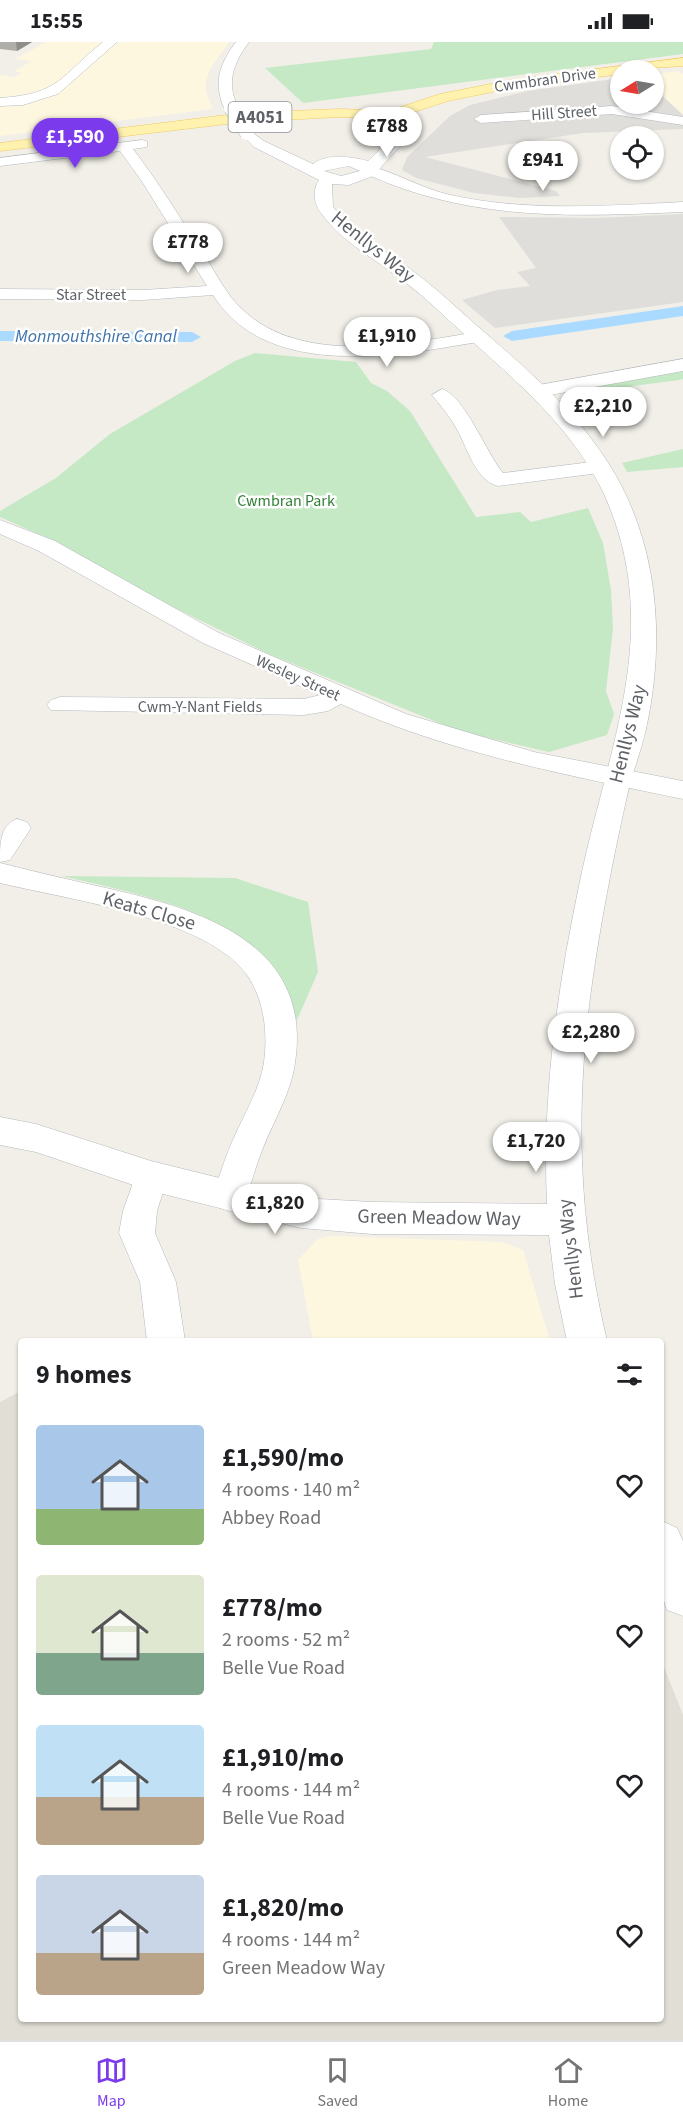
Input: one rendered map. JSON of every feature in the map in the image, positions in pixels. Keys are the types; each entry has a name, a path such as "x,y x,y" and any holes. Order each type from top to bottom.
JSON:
{"main road":[{"name":"Cwmbran Drive","path":"478,90 683,62"},
{"name":"A4051","path":"383,119 396,128 414,123 478,90"},
{"name":"A4051","path":"0,147 189,125 309,115 383,119 445,97 478,90"}],"street":[{"path":"0,102 33,99 58,91 111,42"},
{"path":"243,42 226,65 223,78 225,95 248,133 259,144 272,150 330,168 355,179 401,185 450,198 520,207 604,209 683,207"},
{"name":"Hill Street","path":"481,119 612,110 683,121"},
{"path":"330,168 377,145 382,134 383,119"},
{"path":"355,179 366,175 414,123"},
{"path":"0,162 145,143"},
{"path":"123,146 150,182 218,290 242,320 268,336 302,345 342,350 380,351 478,337"},
{"path":"272,150 330,168 363,164 369,170 401,185"},
{"name":"Henllys Way","path":"330,168 323,185 325,207 339,223 416,282 539,391 563,417 599,467 616,498 633,543 641,582 644,625 642,680 633,730 617,779 573,999 565,1061 561,1124 565,1220 573,1290 586,1338"},
{"name":"Star Street","path":"0,294 143,295 218,290"},
{"path":"539,391 683,365"},
{"path":"442,395 465,425 482,461 498,480 599,467"},
{"name":"Wesley Street","path":"0,526 47,546 211,638 338,696 397,720 531,760 617,779 683,790"},
{"name":"Cwm-Y-Nant Fields","path":"60,705 303,707 319,706 338,696"},
{"path":"0,853 17,828"},
{"name":"Keats Close","path":"0,873 162,911 234,942 257,963 275,995 282,1028 279,1062 268,1100 249,1142 229,1197"},
{"name":"Green Meadow Way","path":"0,1131 36,1138 151,1176 301,1214 372,1218 565,1220"},
{"path":"151,1176 140,1211 137,1233 158,1282 164,1311 166,1338"},
{"path":"664,1548 683,1594"}],"shaded area":[{"path":"46,42 229,42 210,69 206,81 206,92 213,109 0,136 0,75 15,77 22,73 14,71 32,61 15,59"},
{"path":"678,71 683,74 683,115 664,97 664,73"},
{"path":"610,80 610,114 664,114 664,97 683,115 683,129 664,130 664,126 610,126 610,132 583,133 425,157 556,191 560,196 520,198 474,193 416,178 402,170 407,157 450,116 470,105 527,91"},
{"path":"683,214 683,302 495,328 462,300 497,290 530,286 517,272 536,268 499,217 596,218"},
{"path":"330,1236 502,1242 523,1250 549,1338 312,1338 298,1260 318,1239"},
{"path":"18,1393 18,2022 664,2022 664,1667 683,1715 683,2040 0,2040 0,1402"}],"green space":[{"path":"434,42 683,42 683,54 636,60 610,60 610,63 303,103 265,68 431,49"},
{"name":"Cwmbran Park","path":"255,353 356,362 371,383 387,391 410,411 476,517 520,512 531,522 588,508 603,543 611,590 613,629 606,691 614,714 607,735 549,752 459,731 269,654 165,603 56,542 0,517 0,511 56,478 110,434 235,361"},
{"path":"683,371 683,379 633,386 613,395 574,400 569,395 569,392"},
{"path":"683,449 683,467 627,472 622,463"},
{"path":"62,876 235,878 308,902 318,972 294,1027 266,964 250,945 229,929 173,905"}],"waterway":[{"name":"Monmouthshire Canal","path":"512,336 683,311"},
{"name":"Monmouthshire Canal","path":"0,336 192,337"}]}
